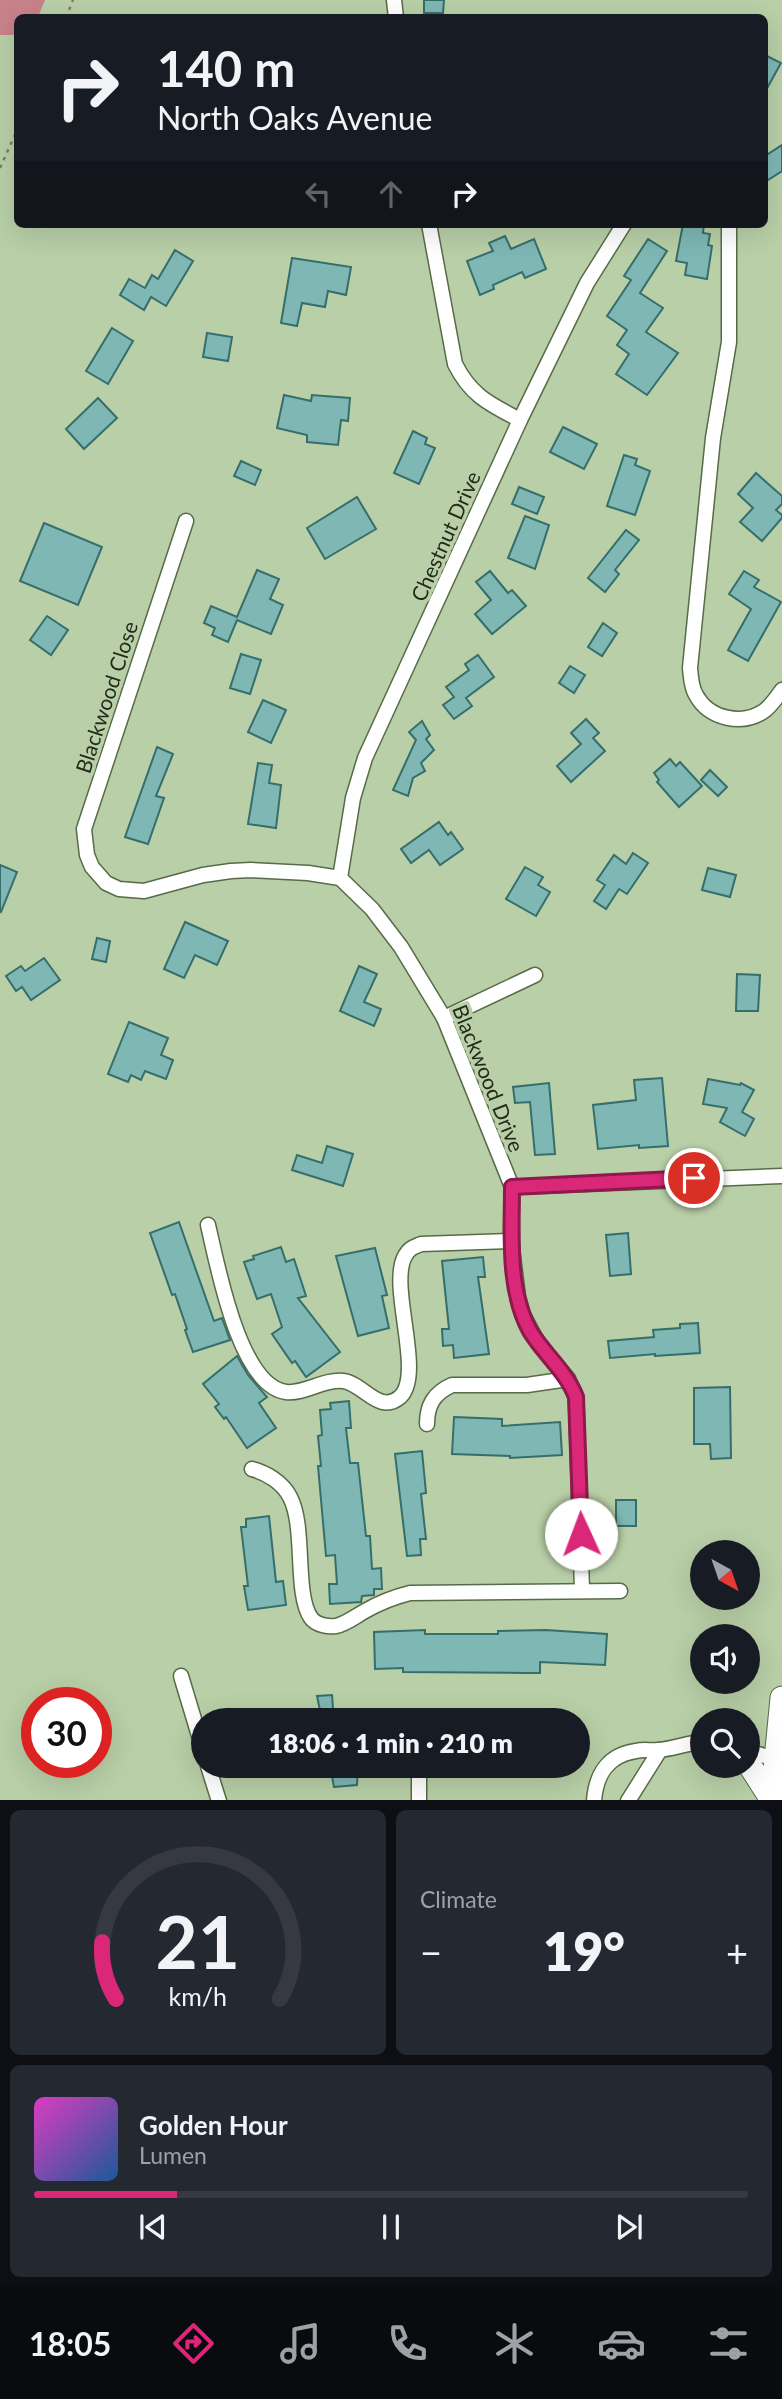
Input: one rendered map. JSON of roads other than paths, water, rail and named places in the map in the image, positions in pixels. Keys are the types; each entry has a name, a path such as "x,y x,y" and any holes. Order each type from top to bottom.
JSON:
{"main road":[{"path":"772,1800 782,1698"},
{"path":"758,1778 772,1800"}],"street":[{"path":"430,228 455,364 463,379 485,402 520,420"},
{"name":"Chestnut Drive","path":"341,878 353,799 365,758 520,420 587,283 621,228"},
{"path":"729,228 729,342 713,438 690,668 691,682 695,694 708,710 719,716 735,719 752,717 766,710 782,690"},
{"name":"Blackwood Close","path":"186,521 84,829 87,855 92,867 106,883 128,891 144,891 203,875 251,870 341,878"},
{"name":"Blackwood Drive","path":"341,878 386,926 444,1018 512,1187"},
{"path":"444,1018 535,975"},
{"path":"582,1590 576,1397 568,1379 538,1343 523,1315 511,1241 512,1187 782,1176"},
{"path":"208,1225 236,1332 245,1352 264,1380 283,1392 343,1381 378,1401 388,1402 400,1397 407,1386 406,1331 400,1275 401,1265 410,1248 421,1244 511,1241"},
{"path":"427,1424 430,1404 434,1397 452,1384 527,1385 568,1379"},
{"path":"252,1469 261,1471 279,1483 290,1496 296,1516 306,1606 314,1621 321,1624 336,1626 384,1602 410,1593 620,1591"},
{"path":"181,1676 191,1709"},
{"path":"594,1800 597,1779 612,1761 626,1753 639,1750 660,1750 690,1744"},
{"path":"629,1800 660,1750"},
{"path":"760,1755 776,1759"},
{"path":"212,1778 219,1800"},
{"path":"419,1778 419,1800"}]}
